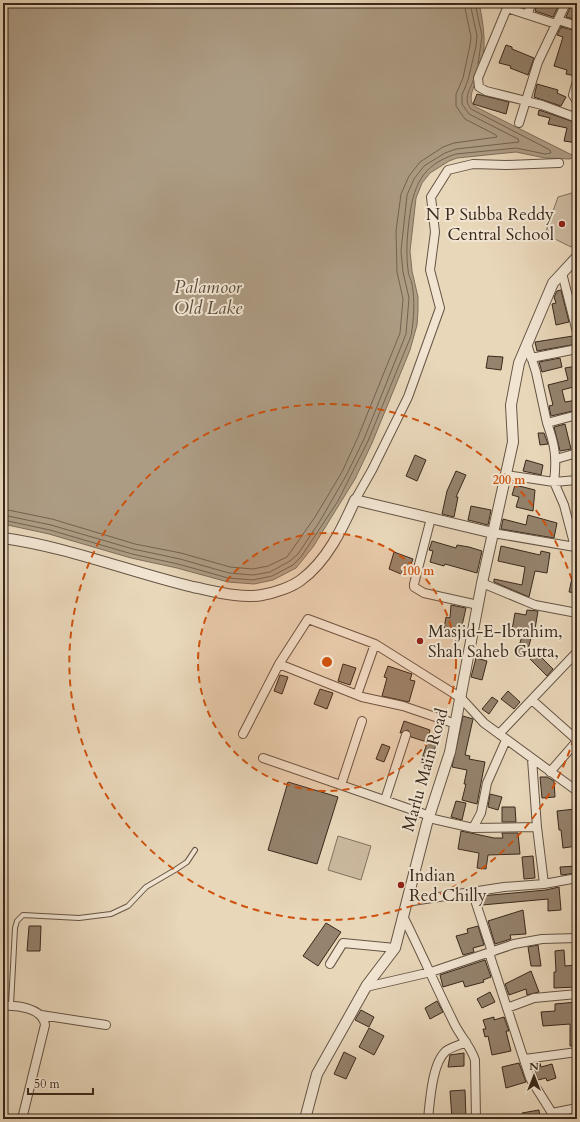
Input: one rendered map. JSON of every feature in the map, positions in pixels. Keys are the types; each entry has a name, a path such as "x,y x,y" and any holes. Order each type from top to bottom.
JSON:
{"street":[{"path":"528,14 531,3"},
{"path":"519,123 538,62 566,3"},
{"path":"577,26 528,14 508,5 477,82 479,87 486,91 526,101 577,118"},
{"path":"577,81 573,95 577,101"},
{"path":"3,538 22,541 74,554 176,583 226,594 261,596 301,581 318,564 336,539 372,470 408,397 440,308 430,270 435,232 431,197 448,170 473,164 506,165 559,162"},
{"name":"Marlu Main Road","path":"305,1119 317,1074 366,987 395,948 406,902 450,752 456,724 482,583 513,442 511,404 519,363 553,283 577,257"},
{"path":"562,273 577,332"},
{"path":"355,500 493,533 576,550 575,534 554,482 556,459 554,444 547,423 540,389 527,344"},
{"path":"531,358 577,349"},
{"path":"547,423 577,415"},
{"path":"556,459 577,453"},
{"path":"506,475 554,482 577,480"},
{"path":"431,518 414,588 424,593 478,605"},
{"path":"482,583 535,605 577,613"},
{"path":"243,734 279,664 308,619 330,629 375,644 461,698 484,723 577,791"},
{"path":"358,695 375,644"},
{"path":"499,734 577,652"},
{"path":"279,664 358,695 403,706 456,724"},
{"path":"532,700 577,741 550,772"},
{"path":"341,785 362,721"},
{"path":"385,800 406,736"},
{"path":"473,828 481,813 487,783 506,740"},
{"path":"262,758 430,817 473,828 536,827"},
{"path":"532,759 536,827 544,884"},
{"path":"406,902 504,886 544,884 577,878"},
{"path":"472,891 507,1008 532,1083 553,1116 577,1108"},
{"path":"403,916 456,1026 473,1053 475,1060 476,1119"},
{"path":"366,987 431,972 514,944 542,939 577,938"},
{"path":"330,964 343,943 395,948"},
{"path":"507,1008 534,998 577,994"},
{"path":"7,1005 29,1009 41,1015 106,1025"},
{"path":"22,1119 45,1025 44,1019 41,1015"},
{"path":"428,1119 432,1088 438,1060 446,1051 466,1042"},
{"path":"524,1059 577,1052"}],"lane":[{"path":"7,1005 15,928 20,917 23,915 33,915 79,918 111,914 128,906 146,887 187,862 195,850"}],"shaded area":[{"name":"N P Subba Reddy Central School","path":"572,193 577,195 577,240 571,247 545,234 558,197"},
{"path":"338,836 371,846 361,880 328,870"}],"water":[{"name":"Palamoor Old Lake","path":"3,3 479,3 483,29 484,54 471,98 474,106 574,156 570,159 545,158 516,152 457,158 449,161 430,173 422,183 416,198 410,251 412,271 418,297 418,311 417,325 410,350 372,443 355,479 313,547 296,568 273,580 254,584 228,582 177,568 131,558 49,534 3,524"}],"building":[{"path":"537,3 546,3 558,7 553,17 535,11"},
{"path":"572,3 577,3 577,20 566,17"},
{"path":"561,27 577,31 577,68 575,76 566,74 567,70 554,66 563,37 557,35"},
{"path":"506,45 534,58 528,75 510,68 511,66 499,63"},
{"path":"537,84 558,90 557,93 566,97 561,106 534,97"},
{"path":"477,94 509,102 506,114 473,104"},
{"path":"539,110 577,123 577,143 564,141 567,128 548,124 550,118 538,115"},
{"path":"561,290 569,322 556,325 552,304 556,303 554,297 557,291"},
{"path":"573,336 575,337 577,344 537,351 535,342"},
{"path":"488,356 503,357 501,370 486,368"},
{"path":"560,358 562,367 542,372 539,362"},
{"path":"577,366 577,386 562,390 565,402 577,400 577,410 551,416 549,406 553,405 548,385 568,380 565,368"},
{"path":"565,424 571,449 560,451 554,427"},
{"path":"538,433 544,433 548,444 540,445"},
{"path":"415,455 426,460 417,481 406,476"},
{"path":"526,460 543,465 541,475 523,471"},
{"path":"456,471 466,475 456,497 458,497 454,517 442,514 447,491"},
{"path":"515,485 535,490 533,511 516,507 519,497 512,495"},
{"path":"471,506 491,510 488,525 468,520"},
{"path":"528,515 557,523 554,538 501,529 503,519 526,525"},
{"path":"432,541 456,548 457,545 482,551 477,573 445,564 444,566 430,562 433,551 429,550"},
{"path":"501,546 540,555 541,551 550,553 547,573 535,571 529,597 494,582 494,579 522,585 525,567 498,561"},
{"path":"394,552 413,559 410,567 405,566 401,574 389,569"},
{"path":"574,569 577,569 577,593 569,592"},
{"path":"451,605 466,608 461,630 444,628 446,617 450,618"},
{"path":"527,610 538,611 534,635 532,635 526,656 517,654 523,632 512,630 515,613 526,615"},
{"path":"537,653 553,669 547,676 530,659"},
{"path":"476,658 487,661 482,680 471,677"},
{"path":"343,664 356,668 350,685 338,681"},
{"path":"388,666 412,674 410,680 415,681 409,702 382,696 387,678 384,677"},
{"path":"280,675 288,677 282,694 274,691"},
{"path":"320,689 333,693 327,709 314,704"},
{"path":"508,691 520,702 514,709 501,699"},
{"path":"492,697 498,701 489,714 482,709"},
{"path":"463,716 473,719 465,755 470,756 469,759 485,762 477,804 462,800 466,784 464,784 467,770 452,767"},
{"path":"404,721 430,730 427,742 411,737 408,730 400,733"},
{"path":"427,743 436,745 430,764 421,762"},
{"path":"382,744 390,747 384,762 376,759"},
{"path":"540,777 547,777 554,781 555,797 542,798"},
{"path":"288,782 338,797 317,864 268,850"},
{"path":"490,794 502,797 498,810 488,807"},
{"path":"456,801 466,803 462,820 451,817"},
{"path":"502,807 515,807 516,822 502,822"},
{"path":"575,809 577,846 563,848 557,811"},
{"path":"461,831 494,838 503,838 502,833 518,833 520,854 488,855 486,869 477,868 479,853 458,849"},
{"path":"533,856 535,878 524,879 522,857"},
{"path":"577,866 577,873 561,875 560,867"},
{"path":"559,887 561,910 548,911 548,899 482,905 481,901 481,896 546,890"},
{"path":"523,910 526,934 510,935 511,939 495,944 488,921"},
{"path":"326,923 341,932 318,966 303,956"},
{"path":"29,926 41,926 40,951 27,951"},
{"path":"478,926 484,945 473,948 474,952 463,955 456,936 468,933 467,929"},
{"path":"538,945 541,966 531,966 528,947"},
{"path":"564,950 565,966 577,965 577,987 554,988 554,972 556,972 555,951"},
{"path":"485,960 491,977 483,980 484,982 465,987 463,981 443,987 440,975"},
{"path":"531,971 539,992 527,995 526,989 509,995 505,984"},
{"path":"490,992 495,1002 482,1008 477,999"},
{"path":"437,1001 443,1012 430,1019 425,1008"},
{"path":"577,1002 577,1046 570,1046 570,1024 543,1026 541,1012 555,1011 555,1004"},
{"path":"361,1010 374,1017 369,1027 355,1020"},
{"path":"494,1017 494,1020 504,1017 509,1031 506,1031 511,1051 492,1055 488,1036 485,1037 483,1029 486,1029 483,1020"},
{"path":"369,1028 384,1036 374,1055 359,1047"},
{"path":"344,1052 356,1058 346,1079 334,1074"},
{"path":"464,1053 464,1066 448,1067 450,1055"},
{"path":"519,1063 526,1082 506,1088 502,1067"},
{"path":"540,1063 541,1067 552,1064 556,1078 547,1081 546,1078 538,1080 532,1065"},
{"path":"465,1090 466,1119 452,1119 450,1091"},
{"path":"539,1110 540,1119 523,1119 522,1113"}],"place":[{"name":"N P Subba Reddy Central School","path":"562,224"},
{"name":"Masjid-E-Ibrahim, Shah Saheb Gutta,","path":"420,641"},
{"name":"Indian Red Chilly","path":"401,885"}]}
